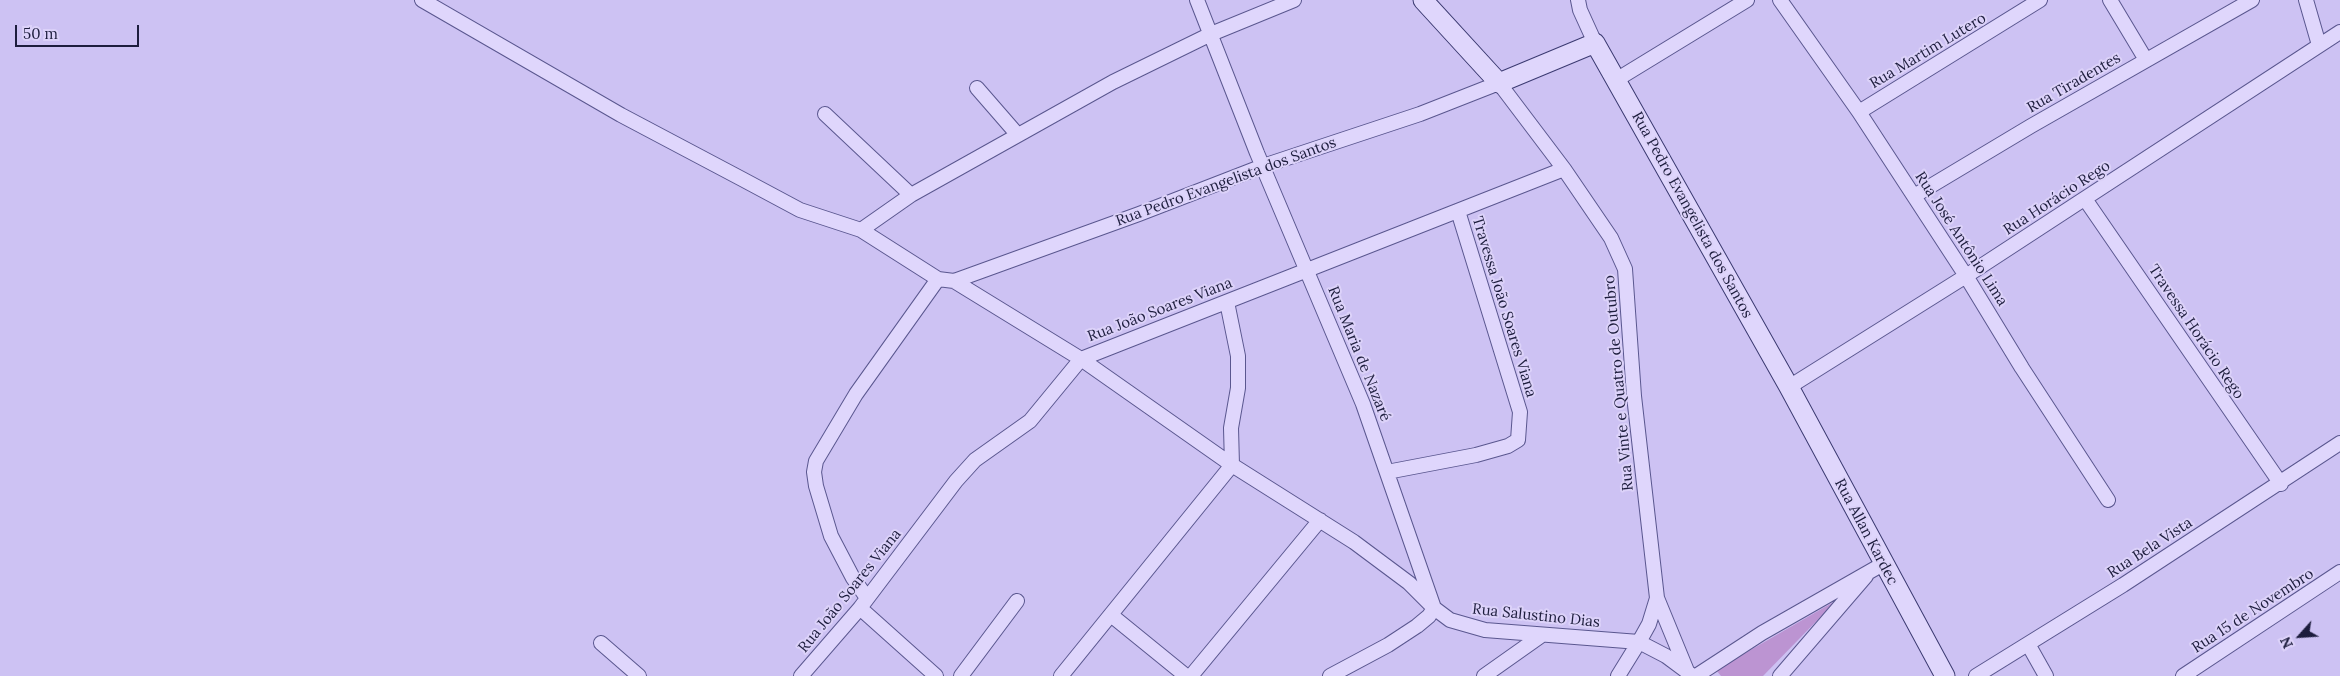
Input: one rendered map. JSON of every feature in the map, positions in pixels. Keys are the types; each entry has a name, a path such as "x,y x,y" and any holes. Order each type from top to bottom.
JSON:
{"main road":[{"path":"1423,0 1499,83 1596,44"},
{"name":"Rua Pedro Evangelista dos Santos","path":"1596,44 1789,387"},
{"name":"Rua Allan Kardec","path":"1789,387 1877,566 1945,676"}],"street":[{"path":"422,0 621,115 800,210 861,230 938,279 954,281"},
{"name":"Rua Maria de Nazaré","path":"1197,0 1221,65 1234,92 1363,404 1434,608"},
{"path":"861,230 911,195 1113,82 1211,34 1294,0"},
{"path":"1578,0 1580,10 1596,44"},
{"path":"1616,80 1747,0"},
{"name":"Rua José Antônio Lima","path":"1780,0 1859,112 2108,500"},
{"name":"Rua Martim Lutero","path":"1859,112 2040,0"},
{"path":"2110,0 2146,60"},
{"name":"Rua Tiradentes","path":"1914,196 2031,126 2252,0"},
{"path":"2306,0 2319,44"},
{"name":"Rua Horácio Rego","path":"1789,387 1966,276 2340,32"},
{"name":"Rua Pedro Evangelista dos Santos","path":"954,281 1139,214 1263,166 1420,114 1499,83"},
{"name":"Rua Vinte e Quatro de Outubro","path":"1499,83 1564,169 1611,238 1625,269 1634,396 1657,598 1692,674"},
{"path":"976,88 1017,134"},
{"path":"825,114 911,195"},
{"name":"Rua João Soares Viana","path":"801,676 864,603 956,481 975,460 1030,421 1081,359 1564,169"},
{"name":"Travessa Horácio Rego","path":"2085,199 2281,484"},
{"name":"Travessa João Soares Viana","path":"1388,472 1476,454 1508,446 1518,440 1520,412 1458,211"},
{"path":"936,676 864,603 831,536 816,486 814,472 816,461 856,394 938,279"},
{"name":"Rua Salustino Dias","path":"954,281 1081,359 1232,465 1320,520 1389,567 1450,620 1485,630 1639,642"},
{"path":"1061,676 1232,465 1231,428 1238,388 1238,356 1227,302"},
{"name":"Rua Bela Vista","path":"1976,676 2281,484 2340,443"},
{"path":"1191,676 1320,520"},
{"path":"1639,642 1666,656 1692,674 1877,566"},
{"path":"1780,676 1877,566"},
{"name":"Rua 15 de Novembro","path":"2183,676 2340,572"},
{"name":"Rua Vinte e Quatro de Outubro","path":"1618,676 1648,624 1657,598"},
{"path":"961,676 1017,601"},
{"path":"1330,676 1395,640 1429,616 1434,608"},
{"path":"1111,615 1186,676"},
{"path":"1484,676 1542,635"},
{"path":"601,643 639,676"},
{"path":"2028,644 2046,676"}],"shaded area":[{"path":"1837,600 1763,676 1721,676 1716,670"}]}
